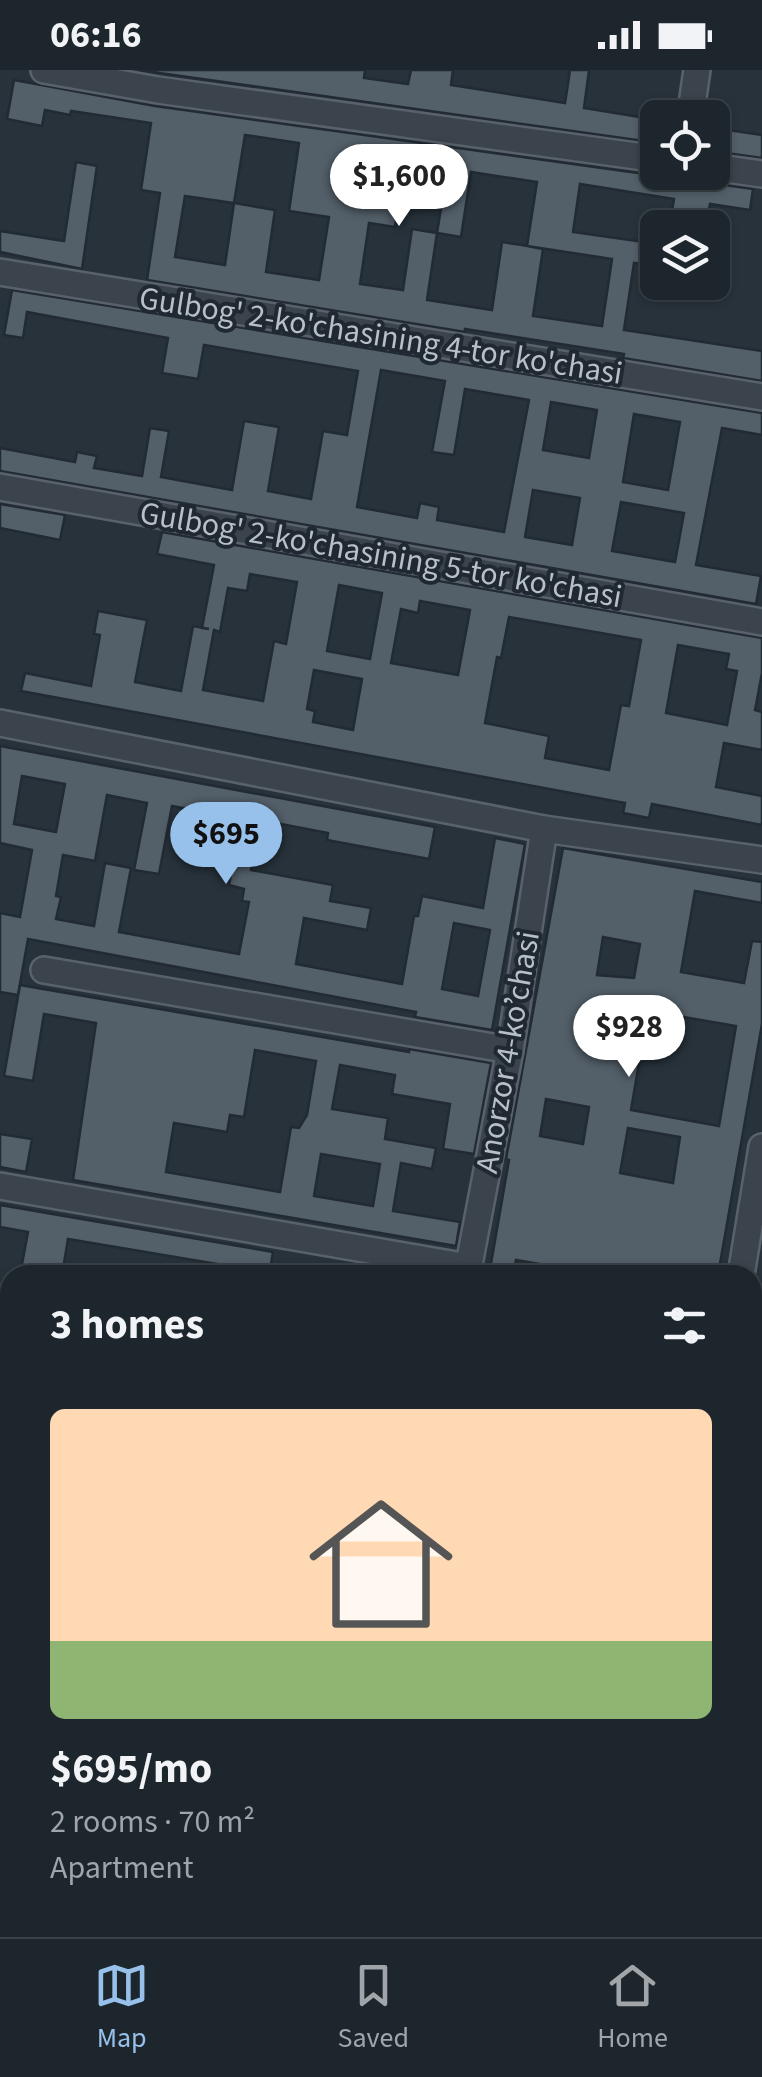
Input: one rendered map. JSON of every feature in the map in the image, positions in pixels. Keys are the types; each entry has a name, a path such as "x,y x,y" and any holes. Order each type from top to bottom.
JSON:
{"street":[{"path":"44,70 158,90 640,156"},
{"path":"693,100 697,70"},
{"path":"730,170 762,174"},
{"name":"Gulbog' 2-ko'chasining 4-tor ko'chasi","path":"0,272 762,397"},
{"name":"Gulbog' 2-ko'chasining 5-tor ko'chasi","path":"0,487 762,622"},
{"path":"0,724 544,829 762,860"},
{"name":"Аnorzor 4-koʼchasi","path":"469,1265 510,1050 544,829"},
{"path":"44,970 510,1050"},
{"path":"743,1265 762,1147"},
{"path":"0,1186 435,1265"}],"building":[{"path":"138,70 365,70 364,78 408,84 411,70 453,70 451,85 565,103 570,70 589,70 584,108 640,117 640,140"},
{"path":"14,80 155,106 640,173 640,190 730,190 730,186 753,189 750,210 710,204 709,210 672,210 674,199 580,184 573,232 640,241 640,264 634,263 624,330 762,351 762,381 623,358 624,354 147,280 160,193 141,190 151,123 45,110 42,126 7,119","holes":["245,135 299,143 289,211 329,217 319,280 266,272 275,210 234,203","405,159 448,165 437,233 412,229 403,290 360,284 369,223 395,227","471,172 537,182 527,246 502,242 492,310 427,300 437,233 461,237","185,196 234,203 225,265 175,257","528,246 612,259 602,326 533,316 543,249"]},
{"path":"730,130 762,135 762,158 730,154"},
{"path":"76,162 97,166 82,269 0,252 0,231 64,241"},
{"path":"12,290 762,413 762,435 722,428 696,565 761,576 756,604 0,471 0,448 75,462 77,452 97,456 94,468 142,476 150,428 169,431 161,477 232,490 244,421 279,427 268,491 311,499 323,431 347,435 358,371 204,345 198,379 162,373 168,338 27,312 23,338 4,335","holes":["381,370 445,381 432,452 454,455 465,389 529,400 504,532 437,520 439,507 420,503 417,518 357,507","551,402 597,410 589,458 543,450","634,414 680,422 668,490 623,482","533,490 580,498 572,545 525,537","621,502 684,513 675,562 612,551"]},
{"path":"0,504 65,515 60,540 0,528"},
{"path":"162,532 762,638 762,673 755,710 762,712 762,750 724,743 716,787 762,796 762,825 652,804 649,818 623,813 625,803 21,691 25,673 91,686 100,635 94,634 98,611 147,620 135,682 181,691 193,626 202,628 214,565 157,554","holes":["250,574 297,582 286,644 274,641 263,701 203,690 214,630 220,632 228,588 247,591","339,585 382,593 370,659 327,651","420,601 470,610 458,675 391,663 401,609 418,613","509,617 641,640 629,706 621,705 609,770 545,758 549,736 485,723 497,657 501,658","678,645 729,654 726,669 737,671 727,725 666,713","314,670 362,679 353,730 313,722 315,711 307,709"]},
{"path":"0,746 435,827 429,859 327,840 328,833 260,820 251,870 333,885 330,901 371,908 367,930 304,918 296,964 402,984 414,916 418,916 422,896 483,908 495,838 525,844 492,1030 415,1017 416,1012 28,939 18,995 0,992 0,913 20,917 32,850 0,843","holes":["22,776 65,784 56,832 14,824","107,795 147,803 134,870 159,874 172,806 241,819 229,885 244,889 242,901 249,902 239,954 119,932 131,868 105,863 94,926 56,919 63,855 95,861","454,923 490,930 478,996 442,989"]},
{"path":"563,848 762,882 762,903 695,891 681,972 744,983 752,941 762,942 762,1024 720,1265 545,1265 516,1260 515,1265 491,1265 509,1160 506,1159","holes":["603,937 640,944 634,978 597,975","666,1014 736,1026 719,1126 631,1110 640,1057 658,1060","546,1099 589,1107 583,1144 540,1136","628,1128 680,1137 673,1183 620,1173"]},
{"path":"20,985 491,1063 474,1154 443,1149 450,1104 392,1094 395,1075 340,1065 332,1109 388,1118 385,1139 436,1148 432,1169 401,1163 393,1211 460,1222 456,1246 73,1180 96,1023 44,1014 33,1081 4,1076","holes":["255,1050 316,1061 307,1115 299,1128 291,1127 280,1192 166,1172 174,1123 227,1132 230,1115 244,1117","321,1154 380,1164 373,1206 314,1196"]},
{"path":"0,1134 32,1139 26,1172 0,1167"},
{"path":"0,1205 273,1252 271,1265 223,1265 68,1239 64,1265 22,1265 28,1232 0,1227"}]}
